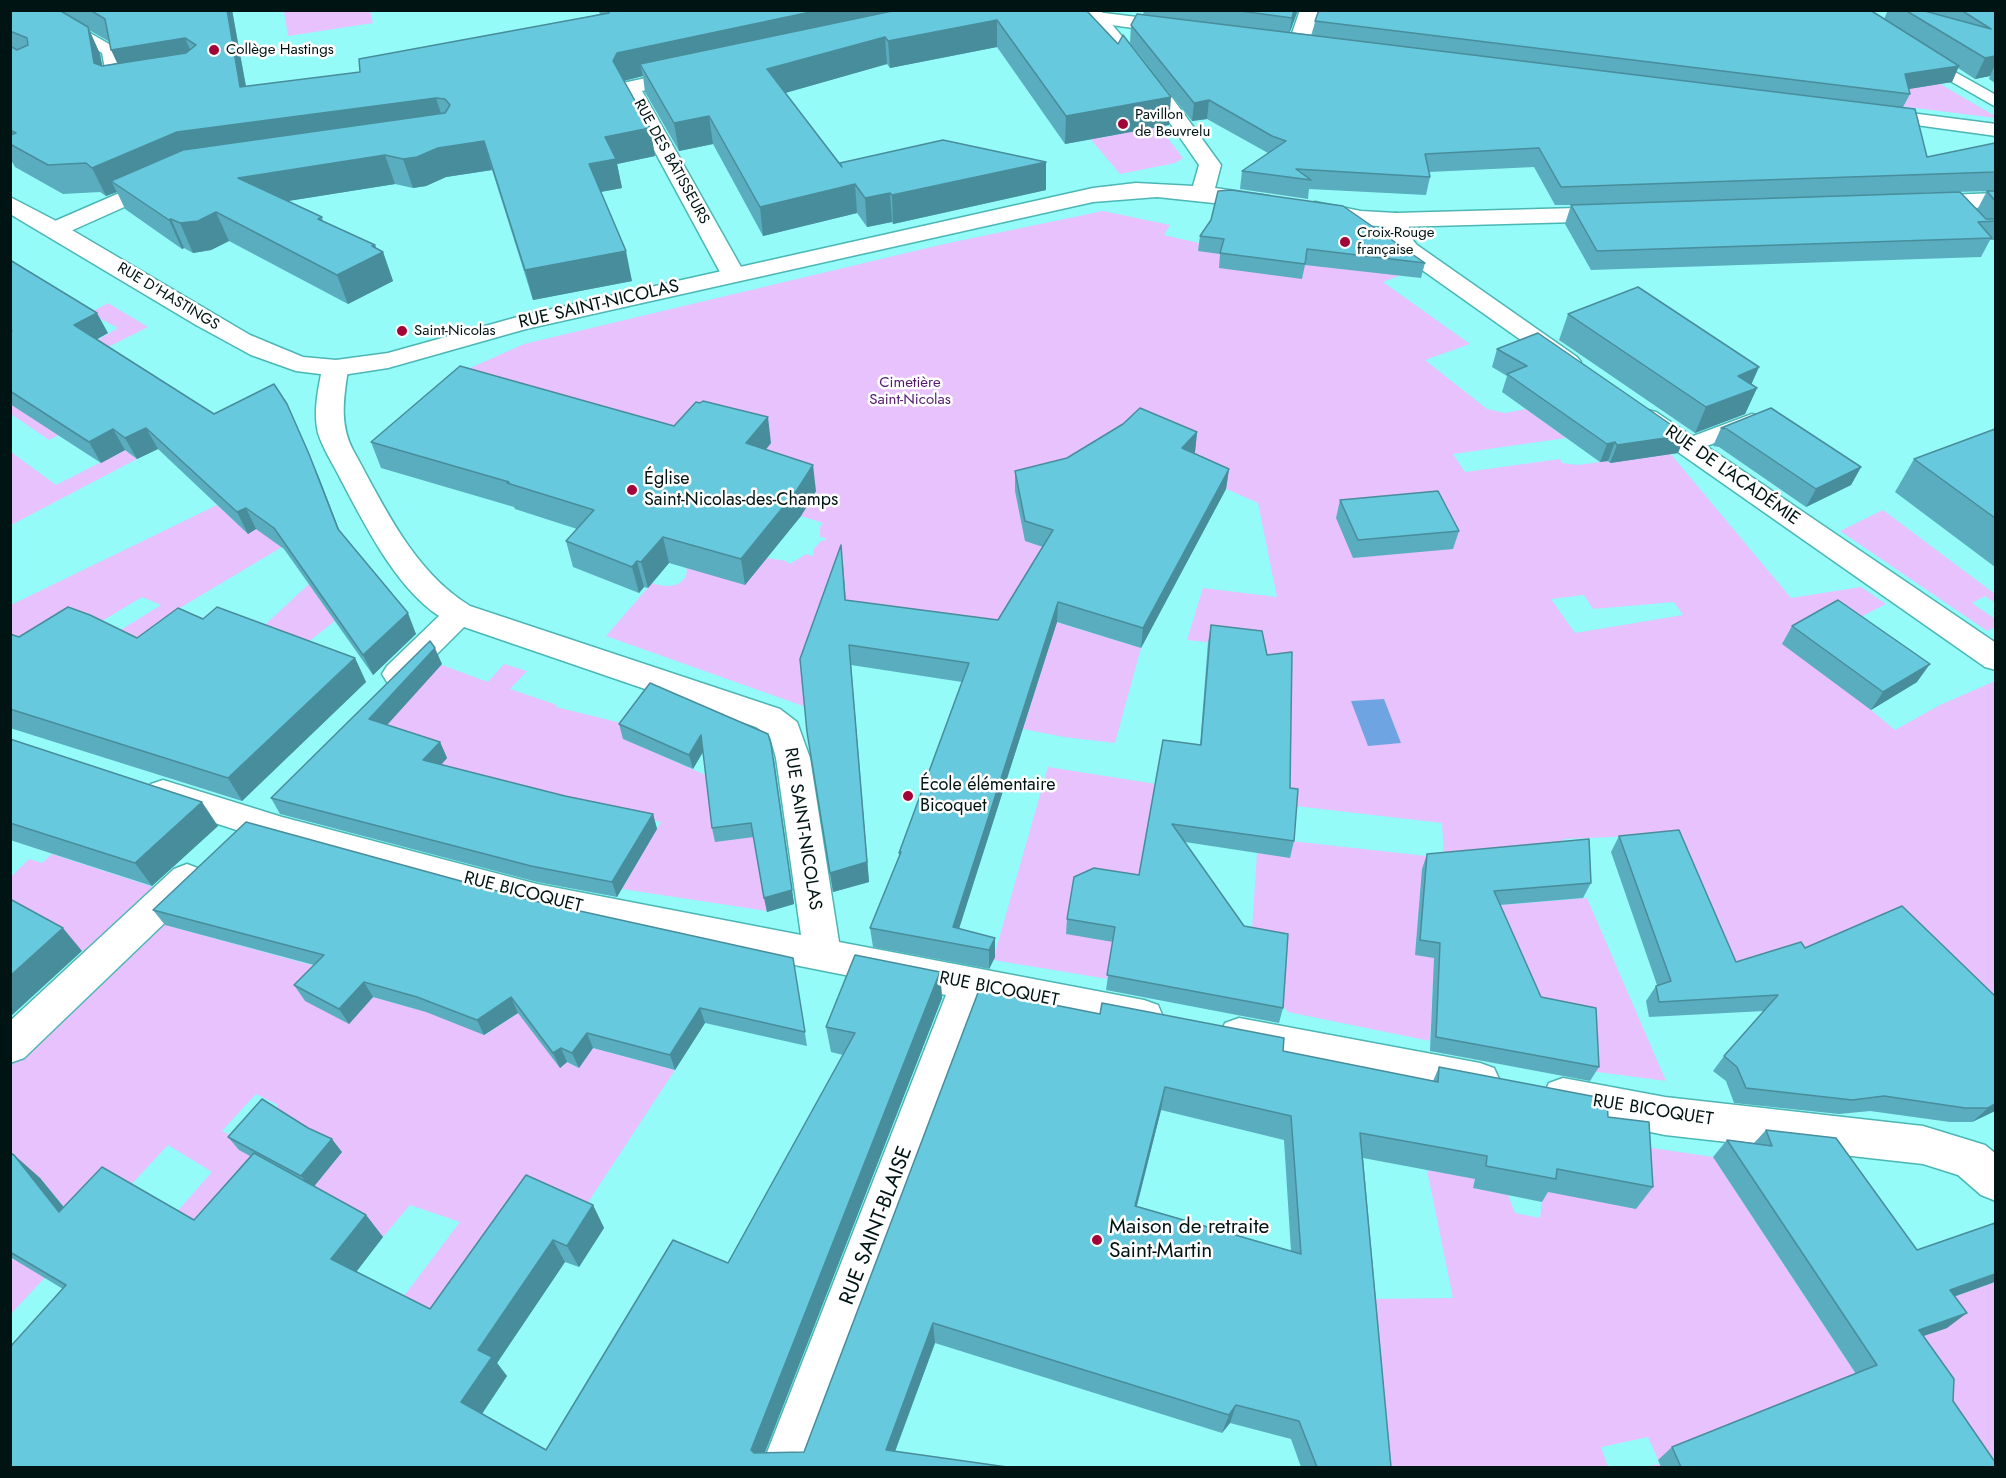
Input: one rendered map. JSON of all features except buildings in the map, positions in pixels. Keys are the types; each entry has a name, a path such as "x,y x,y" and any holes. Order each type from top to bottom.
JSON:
{"street":[{"path":"1299,42 1310,10"},
{"path":"1093,14 1196,30"},
{"path":"1093,14 1161,96 1210,165 1202,193"},
{"path":"1276,40 1323,45"},
{"name":"RUE DES BÂTISSEURS","path":"711,70 630,87 733,274"},
{"path":"1857,112 1995,130"},
{"path":"56,229 180,174"},
{"name":"RUE SAINT-NICOLAS","path":"822,955 793,758 785,731 768,718 444,607 411,568 371,511 346,462 331,429 331,397 335,369 394,358 513,325 733,274 1115,191 1171,190 1202,193 1287,204 1361,218 1396,220 1634,213"},
{"path":"1908,204 1963,210 1995,201"},
{"name":"RUE D'HASTINGS","path":"10,204 56,229 232,336 291,361 311,367 335,369"},
{"path":"1396,220 1400,242 1409,250 1589,377"},
{"name":"RUE DE L'ACADÉMIE","path":"1627,404 1995,658"},
{"path":"374,698 459,614"},
{"name":"RUE BICOQUET","path":"130,782 249,820 537,899 967,984 1665,1116 1923,1145 1970,1158 1995,1180"},
{"path":"10,1046 274,796"},
{"name":"RUE SAINT-BLAISE","path":"784,1467 962,1005 967,984"}],"lane":[{"path":"38,10 110,51 115,86 150,80"},
{"path":"1907,48 1995,102"},
{"path":"1688,446 1752,421"}],"green space":[{"path":"284,11 370,11 373,23 288,36"},
{"path":"1877,47 1995,116 1995,118 1852,100"},
{"path":"1072,117 1088,122 1102,137 1159,127 1183,158 1175,163 1120,174"},
{"name":"Cimetière Saint-Nicolas","path":"1103,211 1170,225 1164,235 1203,244 1222,254 1304,264 1384,252 1411,271 1383,282 1470,344 1425,360 1487,409 1505,413 1526,409 1566,438 1453,454 1465,472 1560,459 1562,463 1578,465 1608,461 1610,463 1669,452 1791,598 1861,587 1886,604 1841,627 1871,710 1895,730 1940,705 1995,681 1995,1026 1725,977 1636,836 1563,839 1570,856 1488,906 1587,898 1666,1081 1590,1071 1434,958 1430,1041 1288,1012 1280,1002 1251,944 1257,853 1290,857 1291,841 1444,858 1442,823 1287,805 1259,648 1187,640 1203,588 1277,597 1258,503 1179,468 1194,452 1056,551 1017,610 1141,648 1115,743 1023,729 1049,647 825,617 806,707 606,636 652,583 669,586 683,580 687,570 683,564 748,581 760,563 767,558 786,561 790,564 806,554 813,556 813,550 821,541 826,540 820,537 820,527 823,523 801,516 811,498 817,494 697,432 465,398 441,381 524,344 944,244","holes":["1584,595 1593,609 1674,602 1683,615 1575,633 1551,599"]},
{"path":"108,303 148,327 46,378 76,426 49,440 11,414 11,391 118,328 90,313"},
{"path":"125,450 137,459 11,525 11,452 56,485"},
{"path":"323,491 334,516 178,609 161,656 106,639 161,605 142,597 42,657 11,654 11,605 217,505 248,533"},
{"path":"1883,510 1995,594 1995,603 1985,596 1972,603 1995,619 1995,627 1987,631 1840,531"},
{"path":"309,584 335,621 294,653 255,634"},
{"path":"431,661 488,682 504,664 527,671 510,689 557,705 556,707 633,726 624,739 719,781 775,835 767,911 622,889 661,822 640,817 635,825 370,744"},
{"path":"1048,767 1156,784 1164,826 1114,942 1108,979 993,960"},
{"path":"52,854 156,888 86,953 11,910 11,877 29,859 42,863"},
{"path":"158,923 333,971 373,997 415,1009 452,964 485,1035 518,1013 526,1023 530,1020 529,1027 560,1067 567,1062 579,1068 593,1048 675,1070 579,1216 375,1432 323,1403 460,1222 410,1205 383,1237 308,1194 341,1152 198,1262 154,1238 212,1172 168,1145 11,1314 10,1258 18,1262 65,1214 40,1178 11,1165 11,1066","holes":["256,1094 278,1105 246,1143 222,1131"]},
{"path":"1632,1145 1713,1157 1859,1379 1747,1467 1642,1467 1660,1464 1648,1437 1601,1447 1608,1467 1378,1467 1363,1299 1453,1298 1427,1170 1475,1178 1474,1188 1508,1195 1515,1213 1540,1218 1543,1191"},
{"path":"1995,1282 1995,1467 1900,1344 1931,1305"}],"water":[{"path":"1384,699 1401,743 1368,746 1351,701"}],"place":[{"name":"Collège Hastings","path":"214,50"},
{"name":"Pavillon de Beuvrelu","path":"1123,124"},
{"name":"Croix-Rouge française","path":"1345,242"},
{"name":"Saint-Nicolas","path":"402,331"},
{"name":"Église Saint-Nicolas-des-Champs","path":"632,490"},
{"name":"École élémentaire Bicoquet","path":"908,796"},
{"name":"Maison de retraite Saint-Martin","path":"1097,1240"}]}
